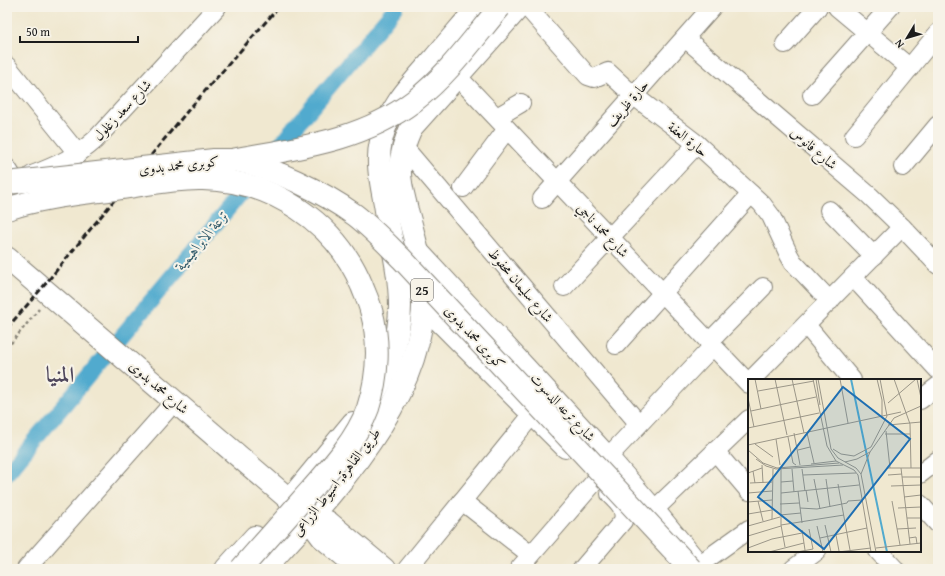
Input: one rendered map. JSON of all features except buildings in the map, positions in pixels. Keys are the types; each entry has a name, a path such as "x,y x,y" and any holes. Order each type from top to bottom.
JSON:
{"main road":[{"name":"طريق القاهرة, اسيوط الزراعى","path":"264,569 311,517 370,444 386,419 390,386 391,356 398,329 400,306 397,277 378,168 380,141 390,115 405,92 478,7"},
{"path":"232,160 346,137 393,115 415,101 434,83 500,7"},
{"name":"طريق القاهرة, اسيوط الزراعى","path":"226,569 289,500 351,426 367,404 390,386 411,364 419,337 423,307 422,276 418,250 400,178 399,170 403,146 411,128 519,7"},
{"name":"كوبرى محمد بدوى","path":"9,180 214,160 232,160 269,170 329,198 356,216 380,236 698,567"},
{"path":"7,209 23,203 57,196 175,181 202,179 230,181 262,190 281,198 304,212 325,230 343,251 358,278 371,309 377,337 377,362 374,387 367,409 356,434 323,476 241,569"},
{"name":"شارع محمد بدوى","path":"7,258 289,500 311,517"},
{"path":"360,569 322,536 314,526 311,517 328,522 384,569"}],"street":[{"name":"شارع سعد زغلول","path":"9,180 55,166 78,154 95,140 217,7"},
{"name":"حارة العفة","path":"527,7 588,76 594,78 608,72 633,95 697,144 762,204 771,216 793,262 830,301"},
{"name":"حارة ظريف","path":"542,199 712,7"},
{"path":"784,44 818,7"},
{"path":"837,7 910,68"},
{"path":"812,95 890,7"},
{"path":"854,136 938,33"},
{"name":"شارع فانوس","path":"685,38 870,196 938,265"},
{"path":"7,66 78,154"},
{"name":"شارع محمد ناجي","path":"457,76 748,382"},
{"path":"463,188 502,123 521,102"},
{"path":"903,167 938,125"},
{"path":"564,287 697,144"},
{"name":"شارع سليمان محفوظ","path":"403,146 639,424"},
{"path":"616,345 751,194"},
{"path":"829,210 874,256"},
{"path":"753,379 902,227"},
{"name":"شارع ترعه الدسوت","path":"418,250 609,456 655,509 698,567"},
{"path":"853,277 938,370"},
{"path":"609,456 764,288"},
{"path":"423,307 623,508 623,521 582,569"},
{"path":"806,325 851,379"},
{"path":"921,399 938,386"},
{"path":"26,569 175,401"},
{"path":"407,569 532,416"},
{"path":"655,509 748,420"},
{"path":"715,451 748,490"},
{"path":"921,473 938,460"},
{"path":"519,569 596,480"},
{"path":"462,501 531,555"},
{"path":"921,505 938,524"},
{"path":"698,567 748,530"},
{"path":"879,552 895,569"}],"path":[{"path":"7,348 50,295"}],"waterway":[{"name":"ترعة الابراهيمية","path":"271,156 396,7"},
{"name":"ترعة الابراهيمية","path":"7,473 253,179"}],"railway":[{"path":"7,328 42,288 190,108 279,7"}],"district":[{"name":"المنيا","path":"60,374"}]}
